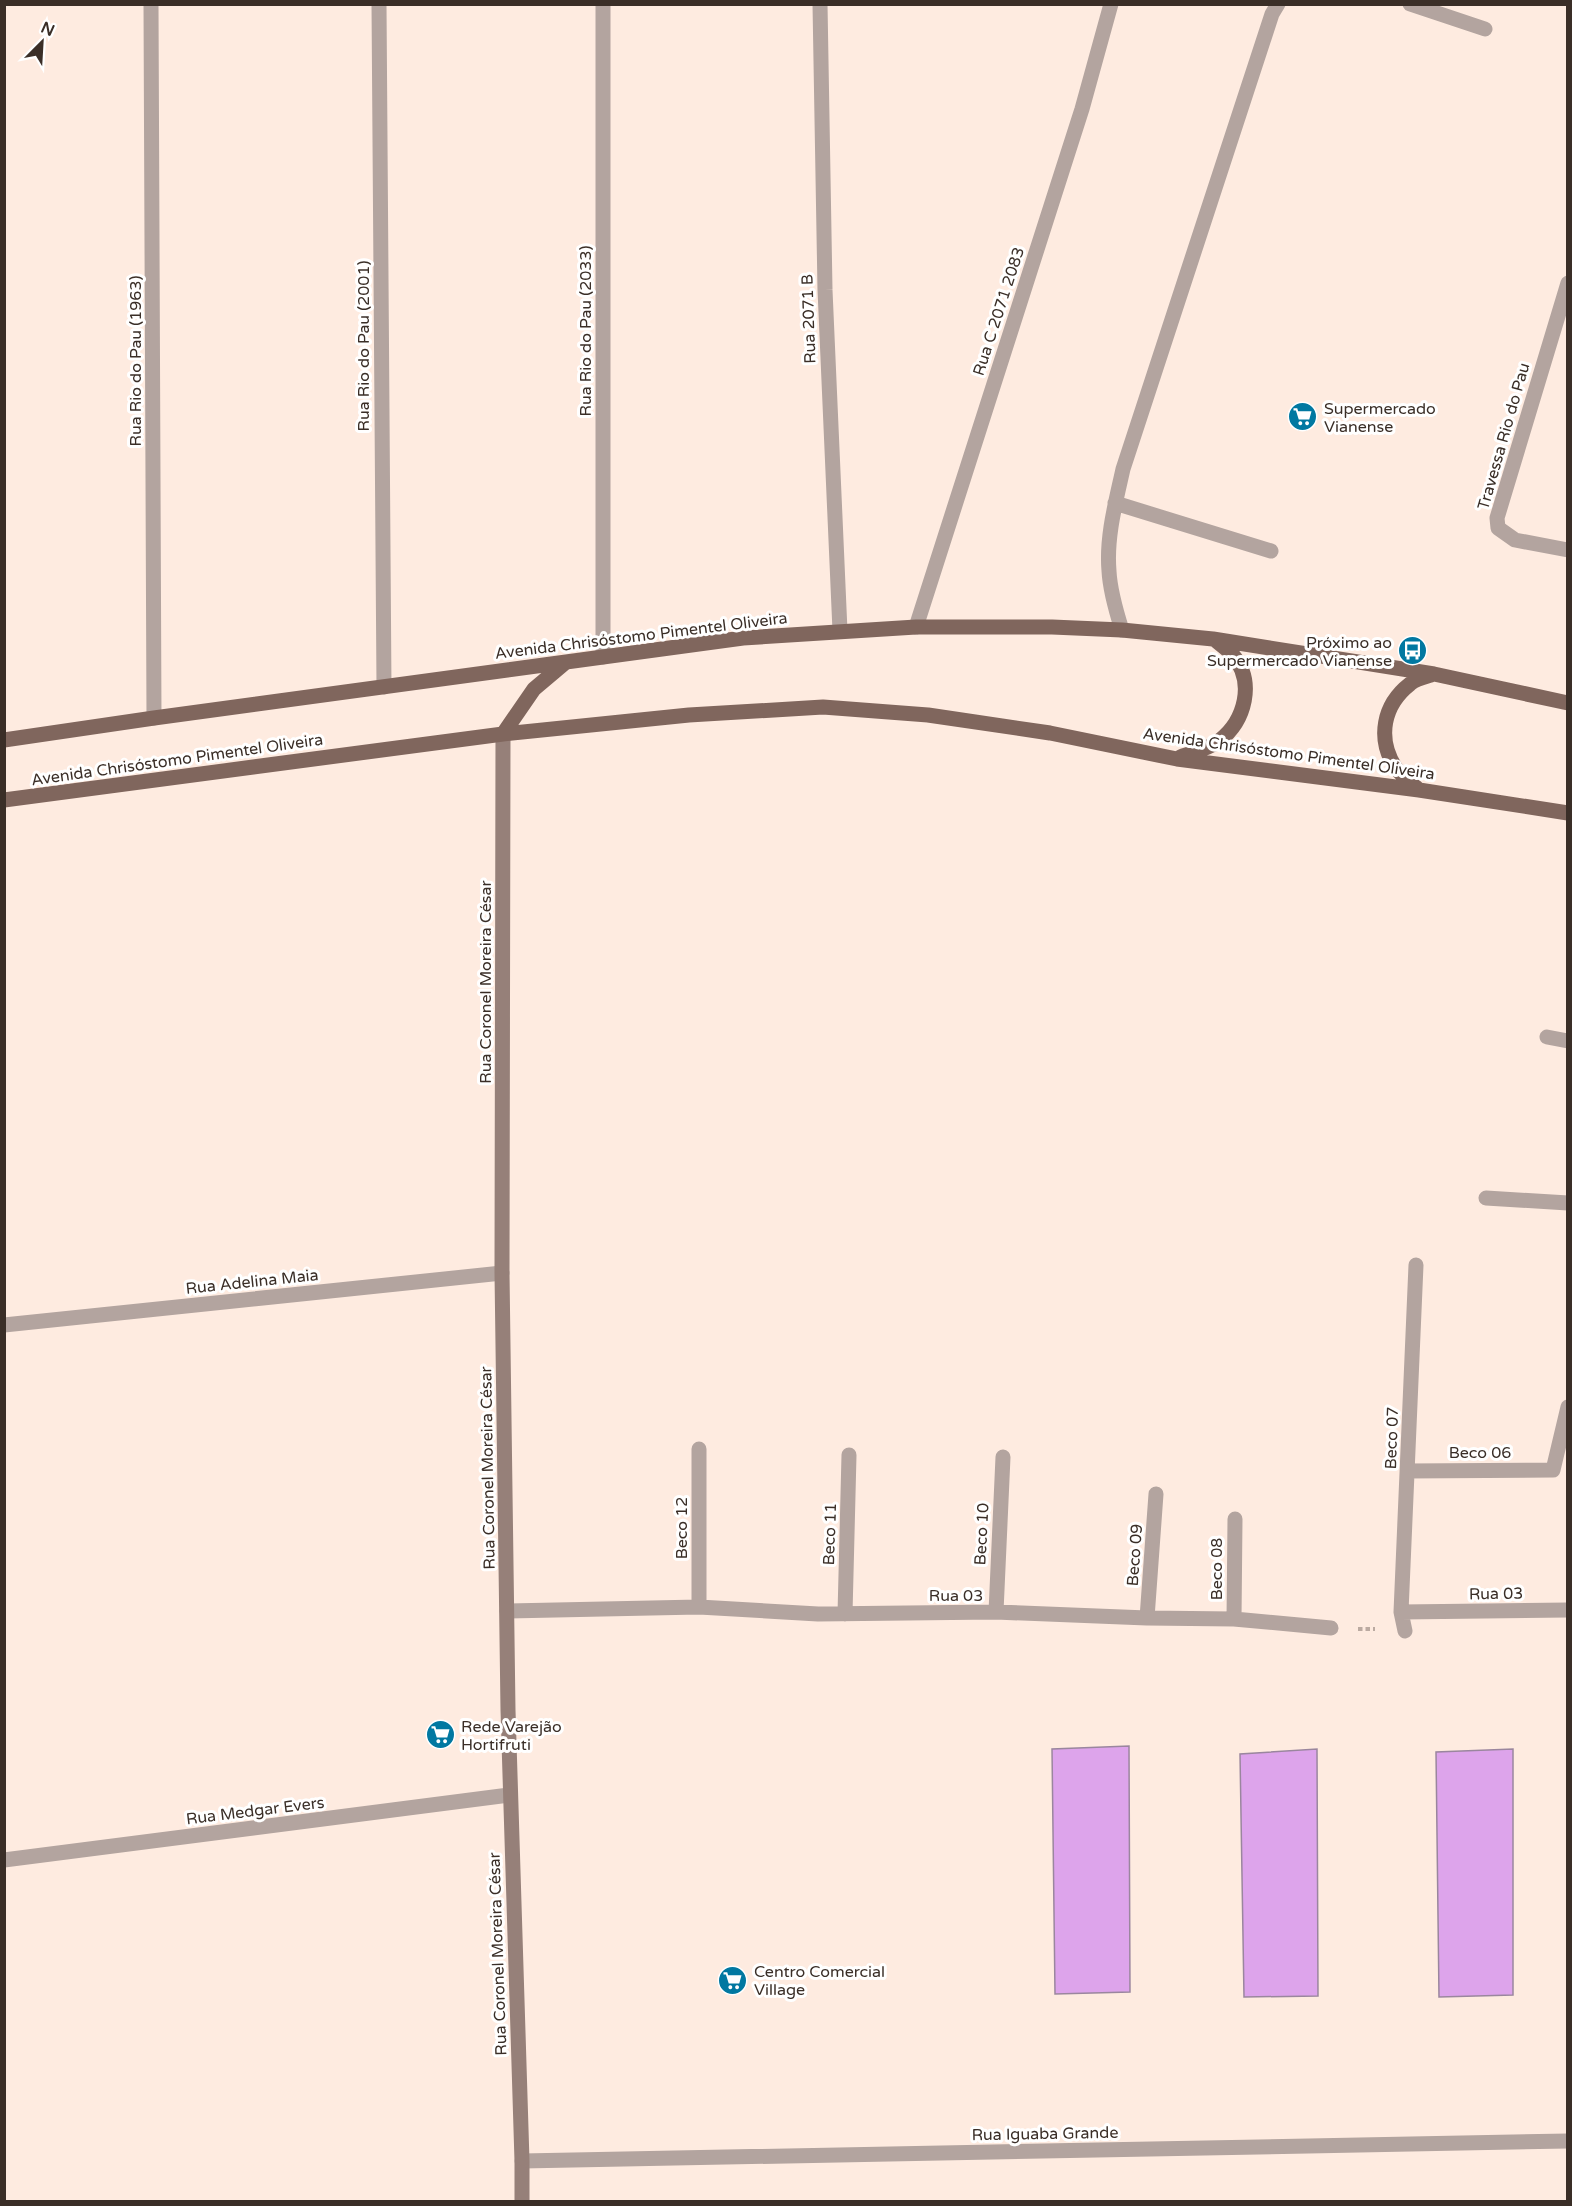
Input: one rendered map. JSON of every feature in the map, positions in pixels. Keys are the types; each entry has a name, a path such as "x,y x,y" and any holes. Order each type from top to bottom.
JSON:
{"main road":[{"name":"Avenida Chrisóstomo Pimentel Oliveira","path":"4,740 743,638 916,627 1122,630 1213,639 1434,674 1568,703"},
{"path":"1177,759 1217,742 1236,726 1245,702 1244,677 1233,655 1213,639"},
{"path":"503,734 534,689 566,662"},
{"path":"1419,790 1396,769 1385,747 1384,722 1393,700 1411,682 1434,674"},
{"name":"Avenida Chrisóstomo Pimentel Oliveira","path":"4,800 503,734 690,715 823,706 928,714 1050,733 1177,759 1419,790 1568,813"}],"street":[{"name":"Rua Rio do Pau (1963)","path":"151,4 154,718"},
{"name":"Rua Rio do Pau (2001)","path":"379,4 384,687"},
{"name":"Rua Rio do Pau (2033)","path":"603,4 603,657"},
{"name":"Rua 2071 B","path":"820,4 825,290 840,631"},
{"name":"Rua C 2071 2083","path":"916,627 1082,109 1111,4"},
{"path":"1122,630 1108,570 1110,535 1123,469 1272,14 1278,4"},
{"path":"1410,4 1485,28"},
{"name":"Travessa Rio do Pau","path":"1568,283 1497,518 1498,528 1515,540 1568,550"},
{"path":"1115,503 1271,552"},
{"name":"Rua Coronel Moreira César","path":"503,734 502,1273 509,1796 522,2202"},
{"path":"1547,1037 1568,1041"},
{"path":"1486,1198 1568,1203"},
{"name":"Beco 07","path":"1405,1631 1401,1612 1416,1265"},
{"name":"Rua Adelina Maia","path":"4,1325 502,1273"},
{"name":"Beco 06","path":"1407,1471 1553,1470 1568,1407"},
{"name":"Beco 12","path":"699,1449 699,1607"},
{"name":"Beco 11","path":"844,1614 849,1455"},
{"name":"Beco 10","path":"996,1612 1003,1457"},
{"name":"Beco 09","path":"1147,1618 1156,1494"},
{"name":"Beco 08","path":"1234,1619 1235,1519"},
{"name":"Rua 03","path":"507,1611 699,1607 844,1614 996,1612 1234,1619 1331,1628"},
{"name":"Rua 03","path":"1401,1612 1568,1610"},
{"name":"Rua Medgar Evers","path":"4,1860 509,1796"},
{"name":"Rua Iguaba Grande","path":"522,2160 1568,2141"}],"path":[{"path":"1331,1628 1405,1631"}],"building":[{"path":"1129,1746 1130,1992 1055,1994 1052,1749"},
{"path":"1317,1749 1318,1996 1244,1997 1240,1754"},
{"path":"1513,1749 1513,1995 1439,1997 1436,1752"}],"place":[{"name":"Supermercado Vianense","path":"1303,417"},
{"name":"Próximo ao Supermercado Vianense","path":"1413,651"},
{"name":"Rede Varejão Hortifruti","path":"440,1735"},
{"name":"Centro Comercial Village","path":"733,1980"}]}
